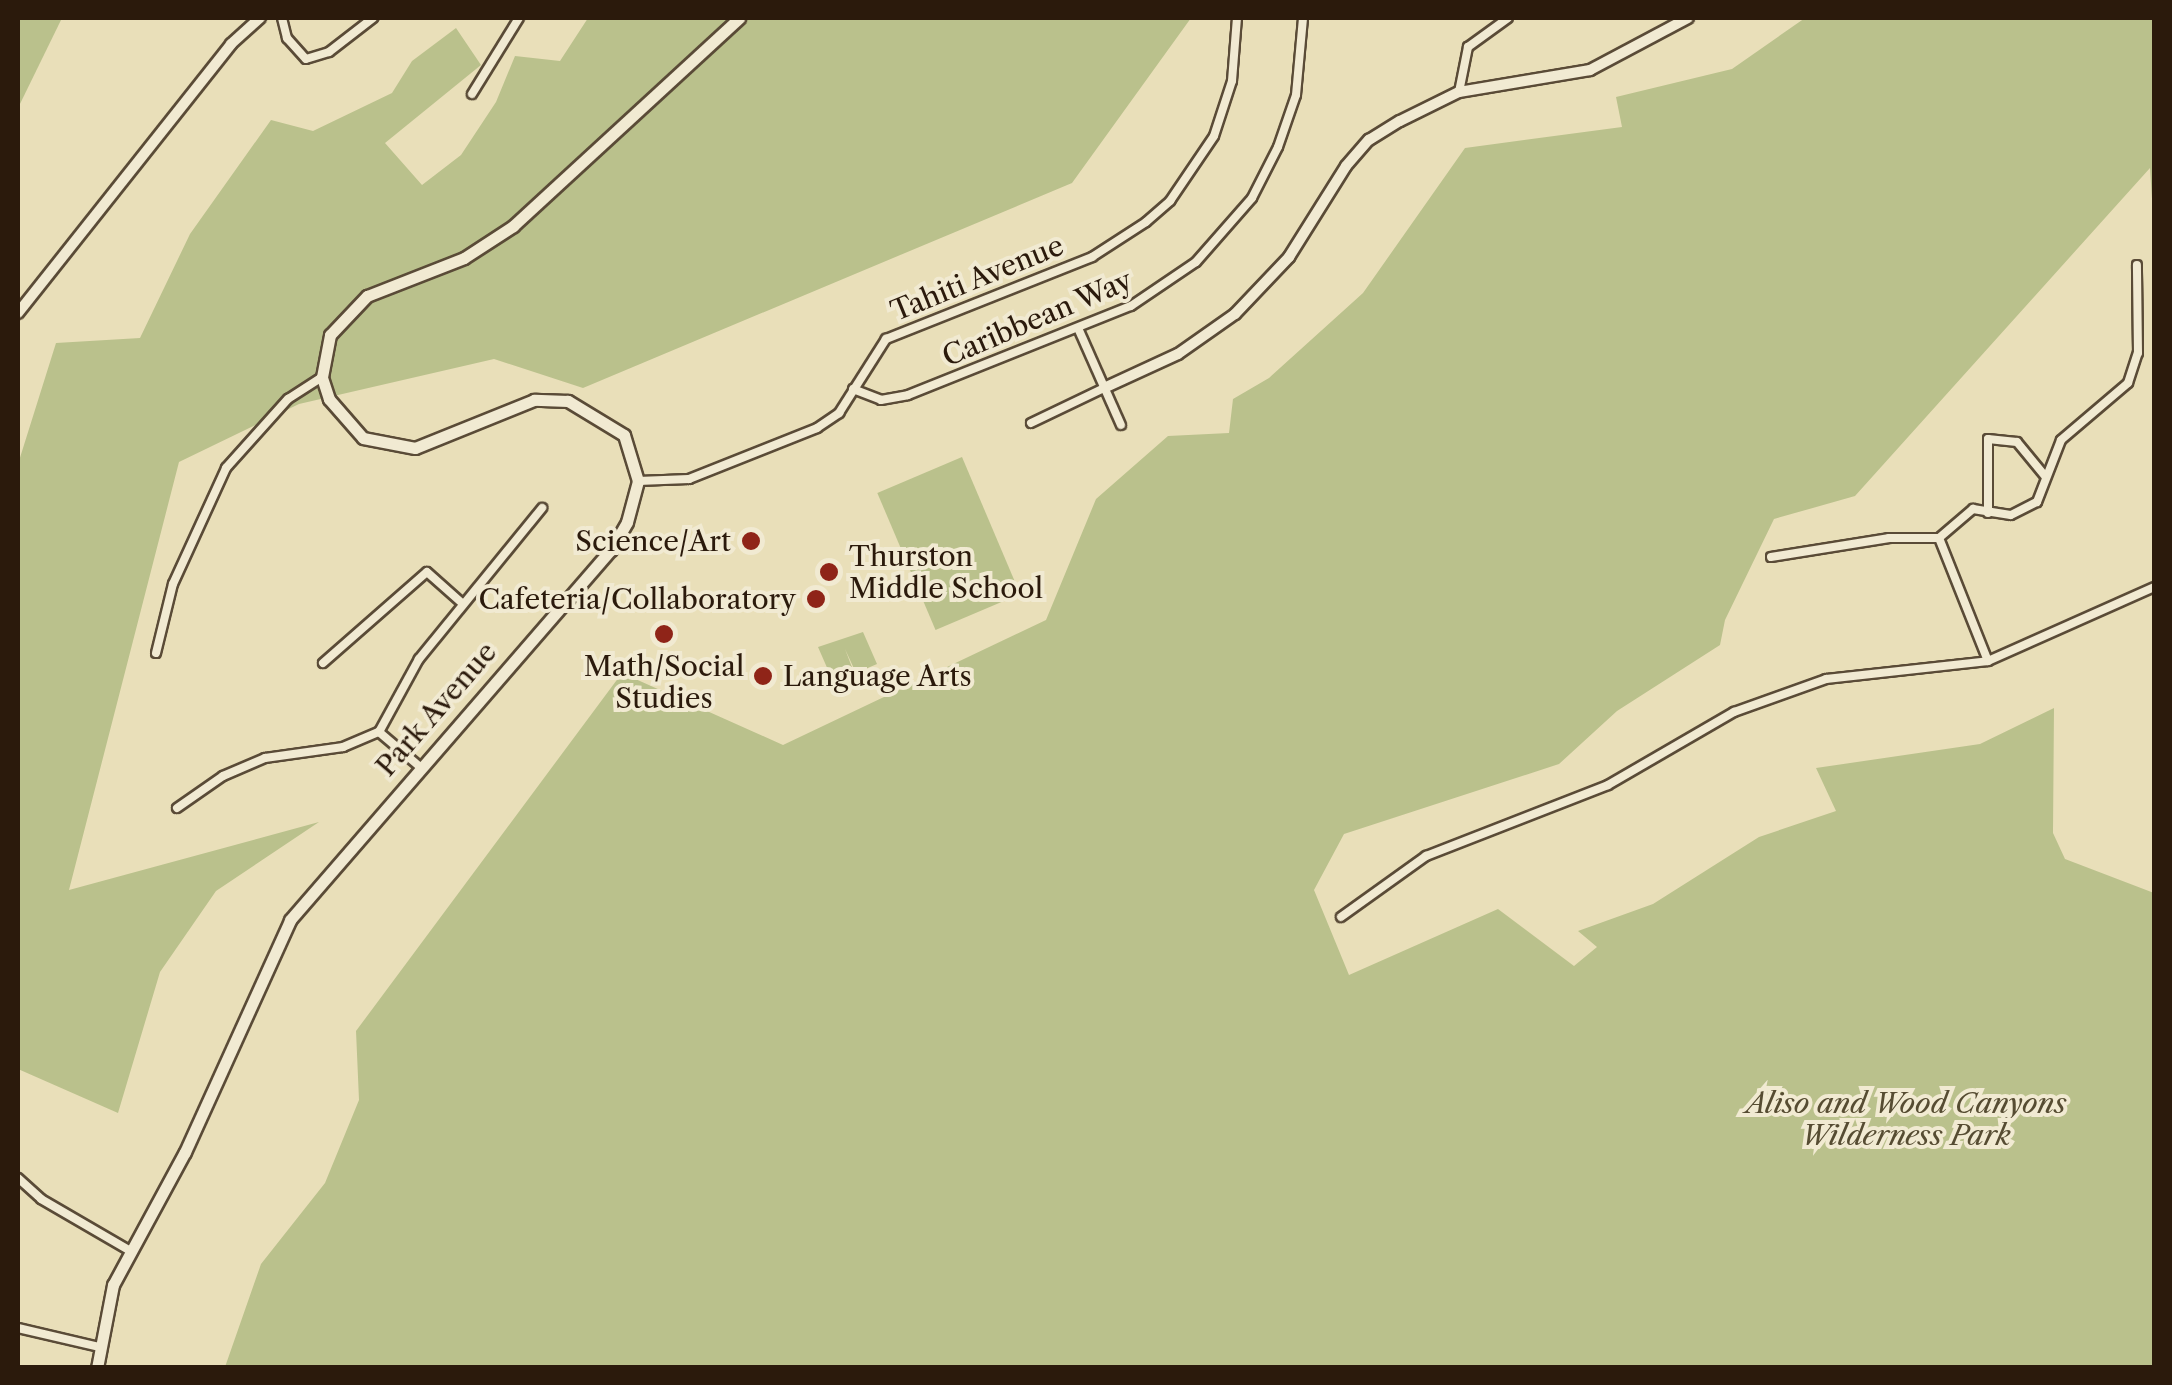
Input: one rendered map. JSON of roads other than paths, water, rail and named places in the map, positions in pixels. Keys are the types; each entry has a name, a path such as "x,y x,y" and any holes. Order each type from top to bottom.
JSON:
{"main road":[{"path":"638,481 624,436 584,405 534,400 432,444 396,448 350,429 322,377 330,335 349,308 464,258 513,226 739,18"},
{"name":"Park Avenue","path":"97,1368 113,1285 290,920 418,766 611,550 638,481"}],"street":[{"path":"18,313 231,44 260,18"},
{"path":"282,18 287,38 306,59 330,52 373,18"},
{"path":"472,94 519,18"},
{"name":"Tahiti Avenue","path":"638,481 688,478 817,428 840,413 871,354 895,333 1092,256 1170,201 1202,157 1224,109 1237,18"},
{"name":"Caribbean Way","path":"854,389 881,400 908,395 1078,328 1165,286 1242,210 1288,123 1303,18"},
{"path":"1459,92 1468,47 1508,18"},
{"path":"1031,423 1178,354 1235,314 1288,257 1369,140 1459,92 1590,70 1688,18"},
{"path":"1771,557 1889,538 1939,538 1962,514 2025,512 2037,502 2061,440 2128,383 2136,367 2137,264"},
{"path":"1078,328 1121,425"},
{"path":"156,653 173,584 226,468 288,399 322,377"},
{"path":"1988,513 1988,439 2017,442 2046,478"},
{"path":"177,808 223,776 264,758 343,747 379,732 419,659 542,508"},
{"path":"1939,538 1988,662"},
{"path":"322,663 427,572 463,604"},
{"path":"1341,917 1426,856 1608,786 1746,707 1826,679 1988,662 2154,588"},
{"path":"379,732 418,766"},
{"path":"18,1178 41,1199 132,1252"},
{"path":"18,1328 98,1347"}],"place":[{"name":"Science/Art","path":"751,541"},
{"name":"Thurston Middle School","path":"829,572"},
{"name":"Cafeteria/Collaboratory","path":"816,599"},
{"name":"Math/Social Studies","path":"664,634"},
{"name":"Language Arts","path":"763,676"}],"park label":[{"name":"Aliso and Wood Canyons Wilderness Park","path":"1906,1119"}]}
